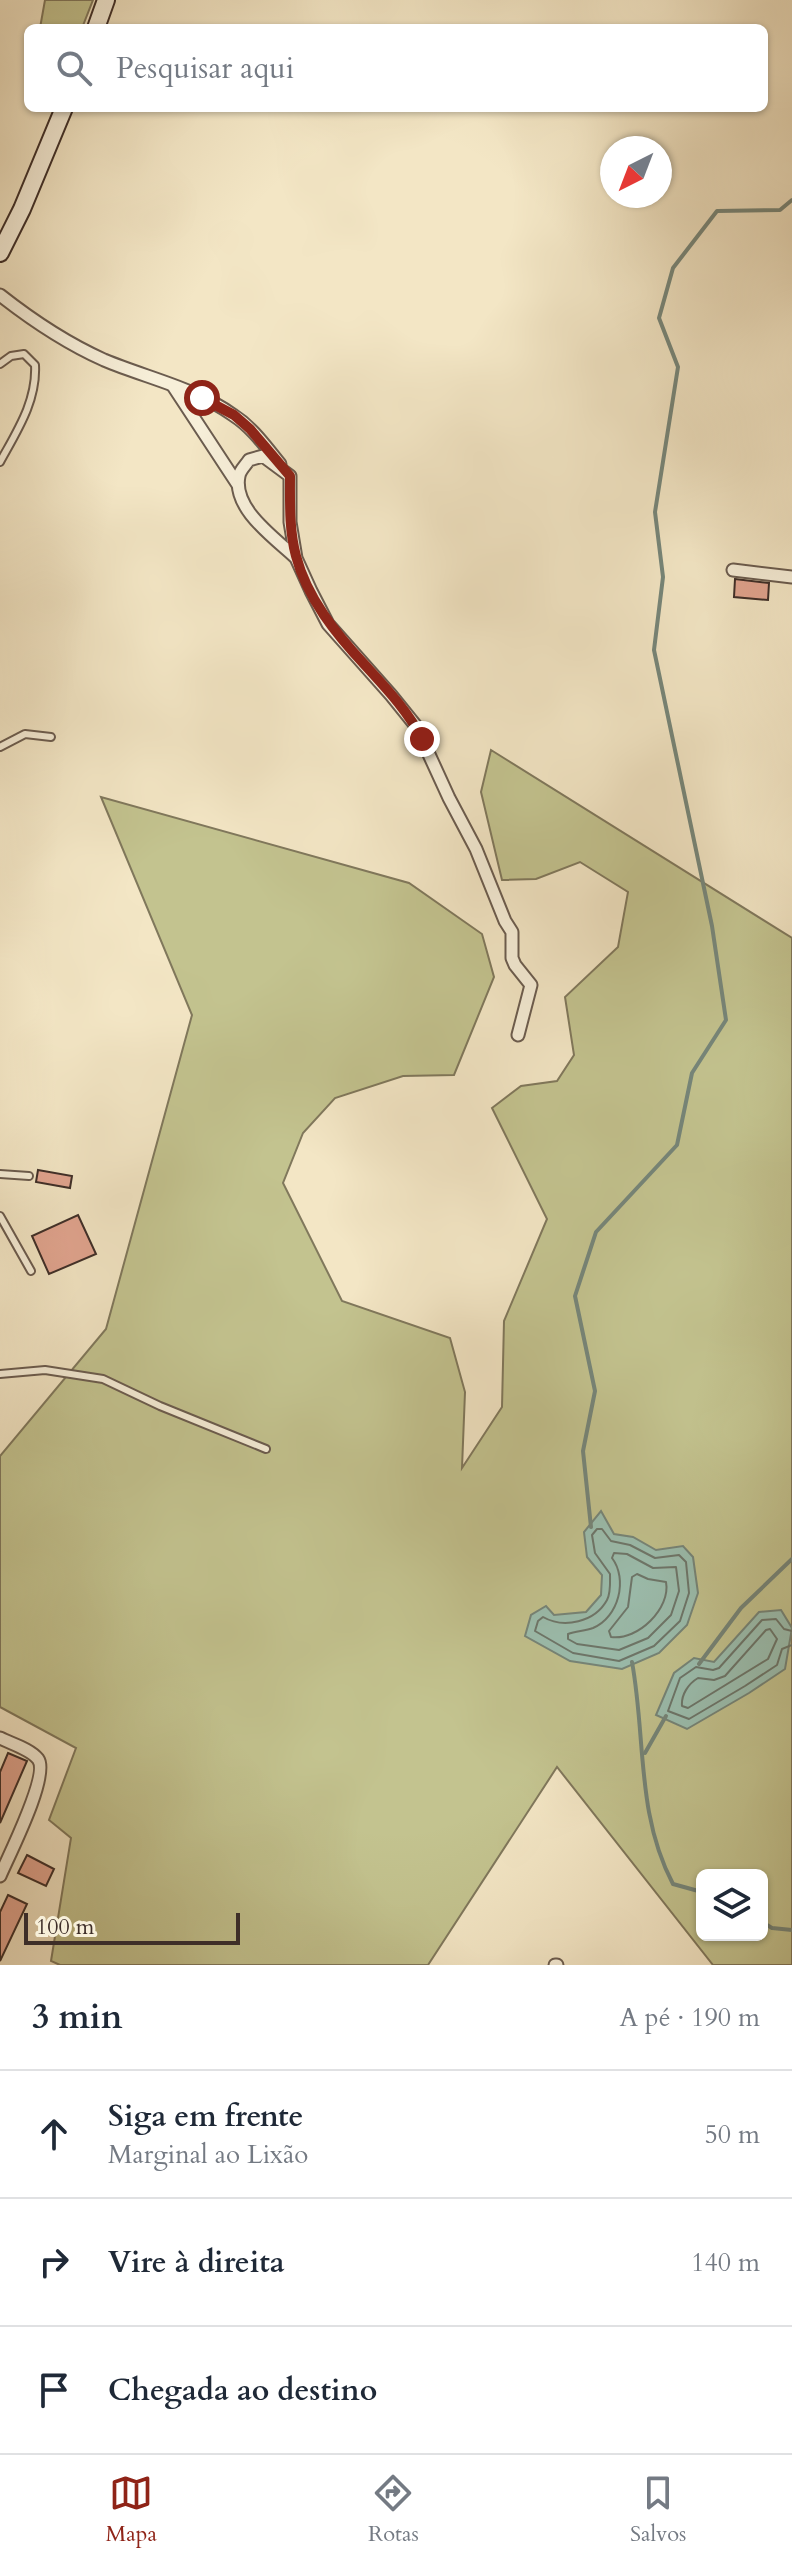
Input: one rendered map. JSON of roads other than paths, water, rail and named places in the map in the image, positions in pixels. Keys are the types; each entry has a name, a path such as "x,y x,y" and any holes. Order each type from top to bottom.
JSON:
{"main road":[{"path":"97,24 106,0"},
{"path":"0,253 62,112"}],"street":[{"path":"0,295 64,341 234,415 290,476 290,522 296,558 328,624 416,726 476,849 512,932 512,958 531,985 518,1035"},
{"path":"173,386 239,487"},
{"path":"290,476 263,456 249,460 239,474 239,495 249,513 296,558"},
{"path":"733,570 792,577"},
{"path":"0,1738 32,1754 41,1763 40,1778 0,1876"}],"lane":[{"path":"0,364 11,356 24,354 35,365 36,382 25,418 0,462"},
{"path":"0,747 25,734 51,737"},
{"path":"0,1174 29,1176"},
{"path":"0,1216 31,1271"},
{"path":"0,1374 45,1370 103,1379 266,1449"}],"water":[{"path":"601,1511 614,1534 633,1537 656,1550 683,1546 693,1557 698,1593 687,1625 659,1653 622,1669 570,1661 525,1636 531,1615 546,1606 554,1615 586,1612 601,1595 602,1575 587,1557 584,1532"},
{"path":"781,1610 792,1628 785,1669 687,1729 656,1715 674,1673 694,1658 714,1662 759,1612"}],"waterway":[{"path":"591,1527 583,1451 595,1391 575,1296 596,1232 677,1145 692,1073 726,1020 712,926 654,650 663,577 655,512 678,367 659,318 673,268 717,211 780,210 792,200"},
{"path":"699,1664 741,1608 792,1559"},
{"path":"632,1662 647,1803 653,1830 673,1884 696,1890"},
{"path":"645,1753 666,1716"},
{"path":"768,1926 792,1930"}]}
